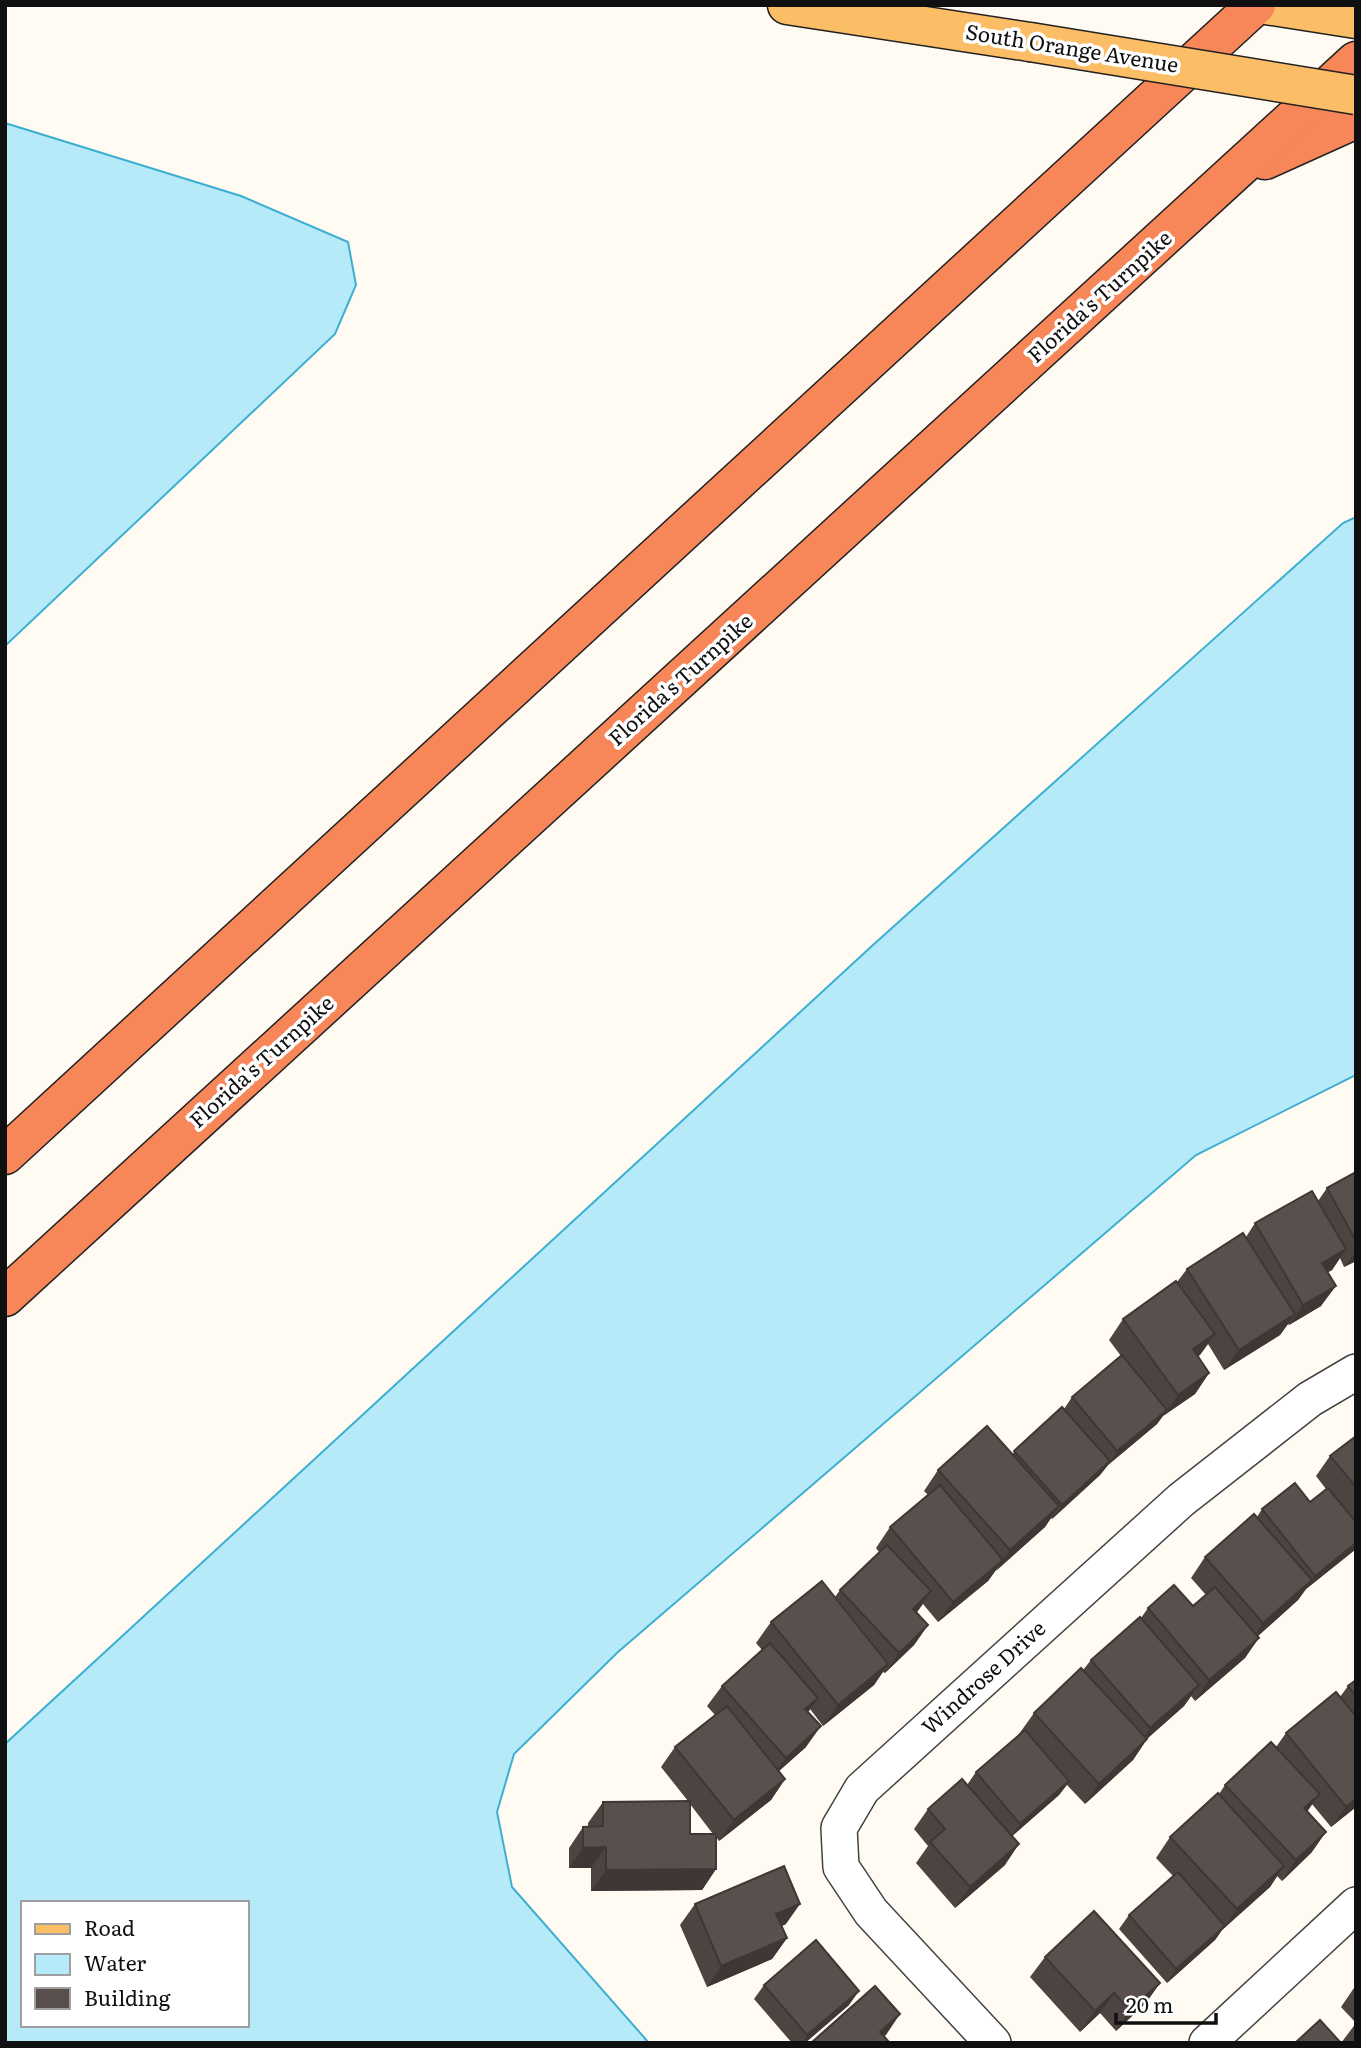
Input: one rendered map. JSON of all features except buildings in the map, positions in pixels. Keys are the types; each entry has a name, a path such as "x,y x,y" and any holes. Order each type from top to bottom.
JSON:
{"highway":[{"path":"5,1155 1256,5"},
{"name":"Florida's Turnpike","path":"5,1297 1356,61"},
{"path":"1234,174 1356,119"}],"main road":[{"name":"South Orange Avenue","path":"787,5 1356,96"},
{"path":"1266,5 1356,19"}],"street":[{"name":"Windrose Drive","path":"993,2043 871,1912 841,1867 839,1828 862,1789 1181,1500 1310,1399 1356,1372"},
{"path":"1207,2043 1356,1905"}],"water":[{"path":"5,123 241,196 348,242 356,285 335,334 5,646"},
{"path":"1356,517 1356,1075 1196,1155 618,1652 514,1754 497,1812 512,1887 649,2043 5,2043 5,1744 873,945 1343,523"}]}
